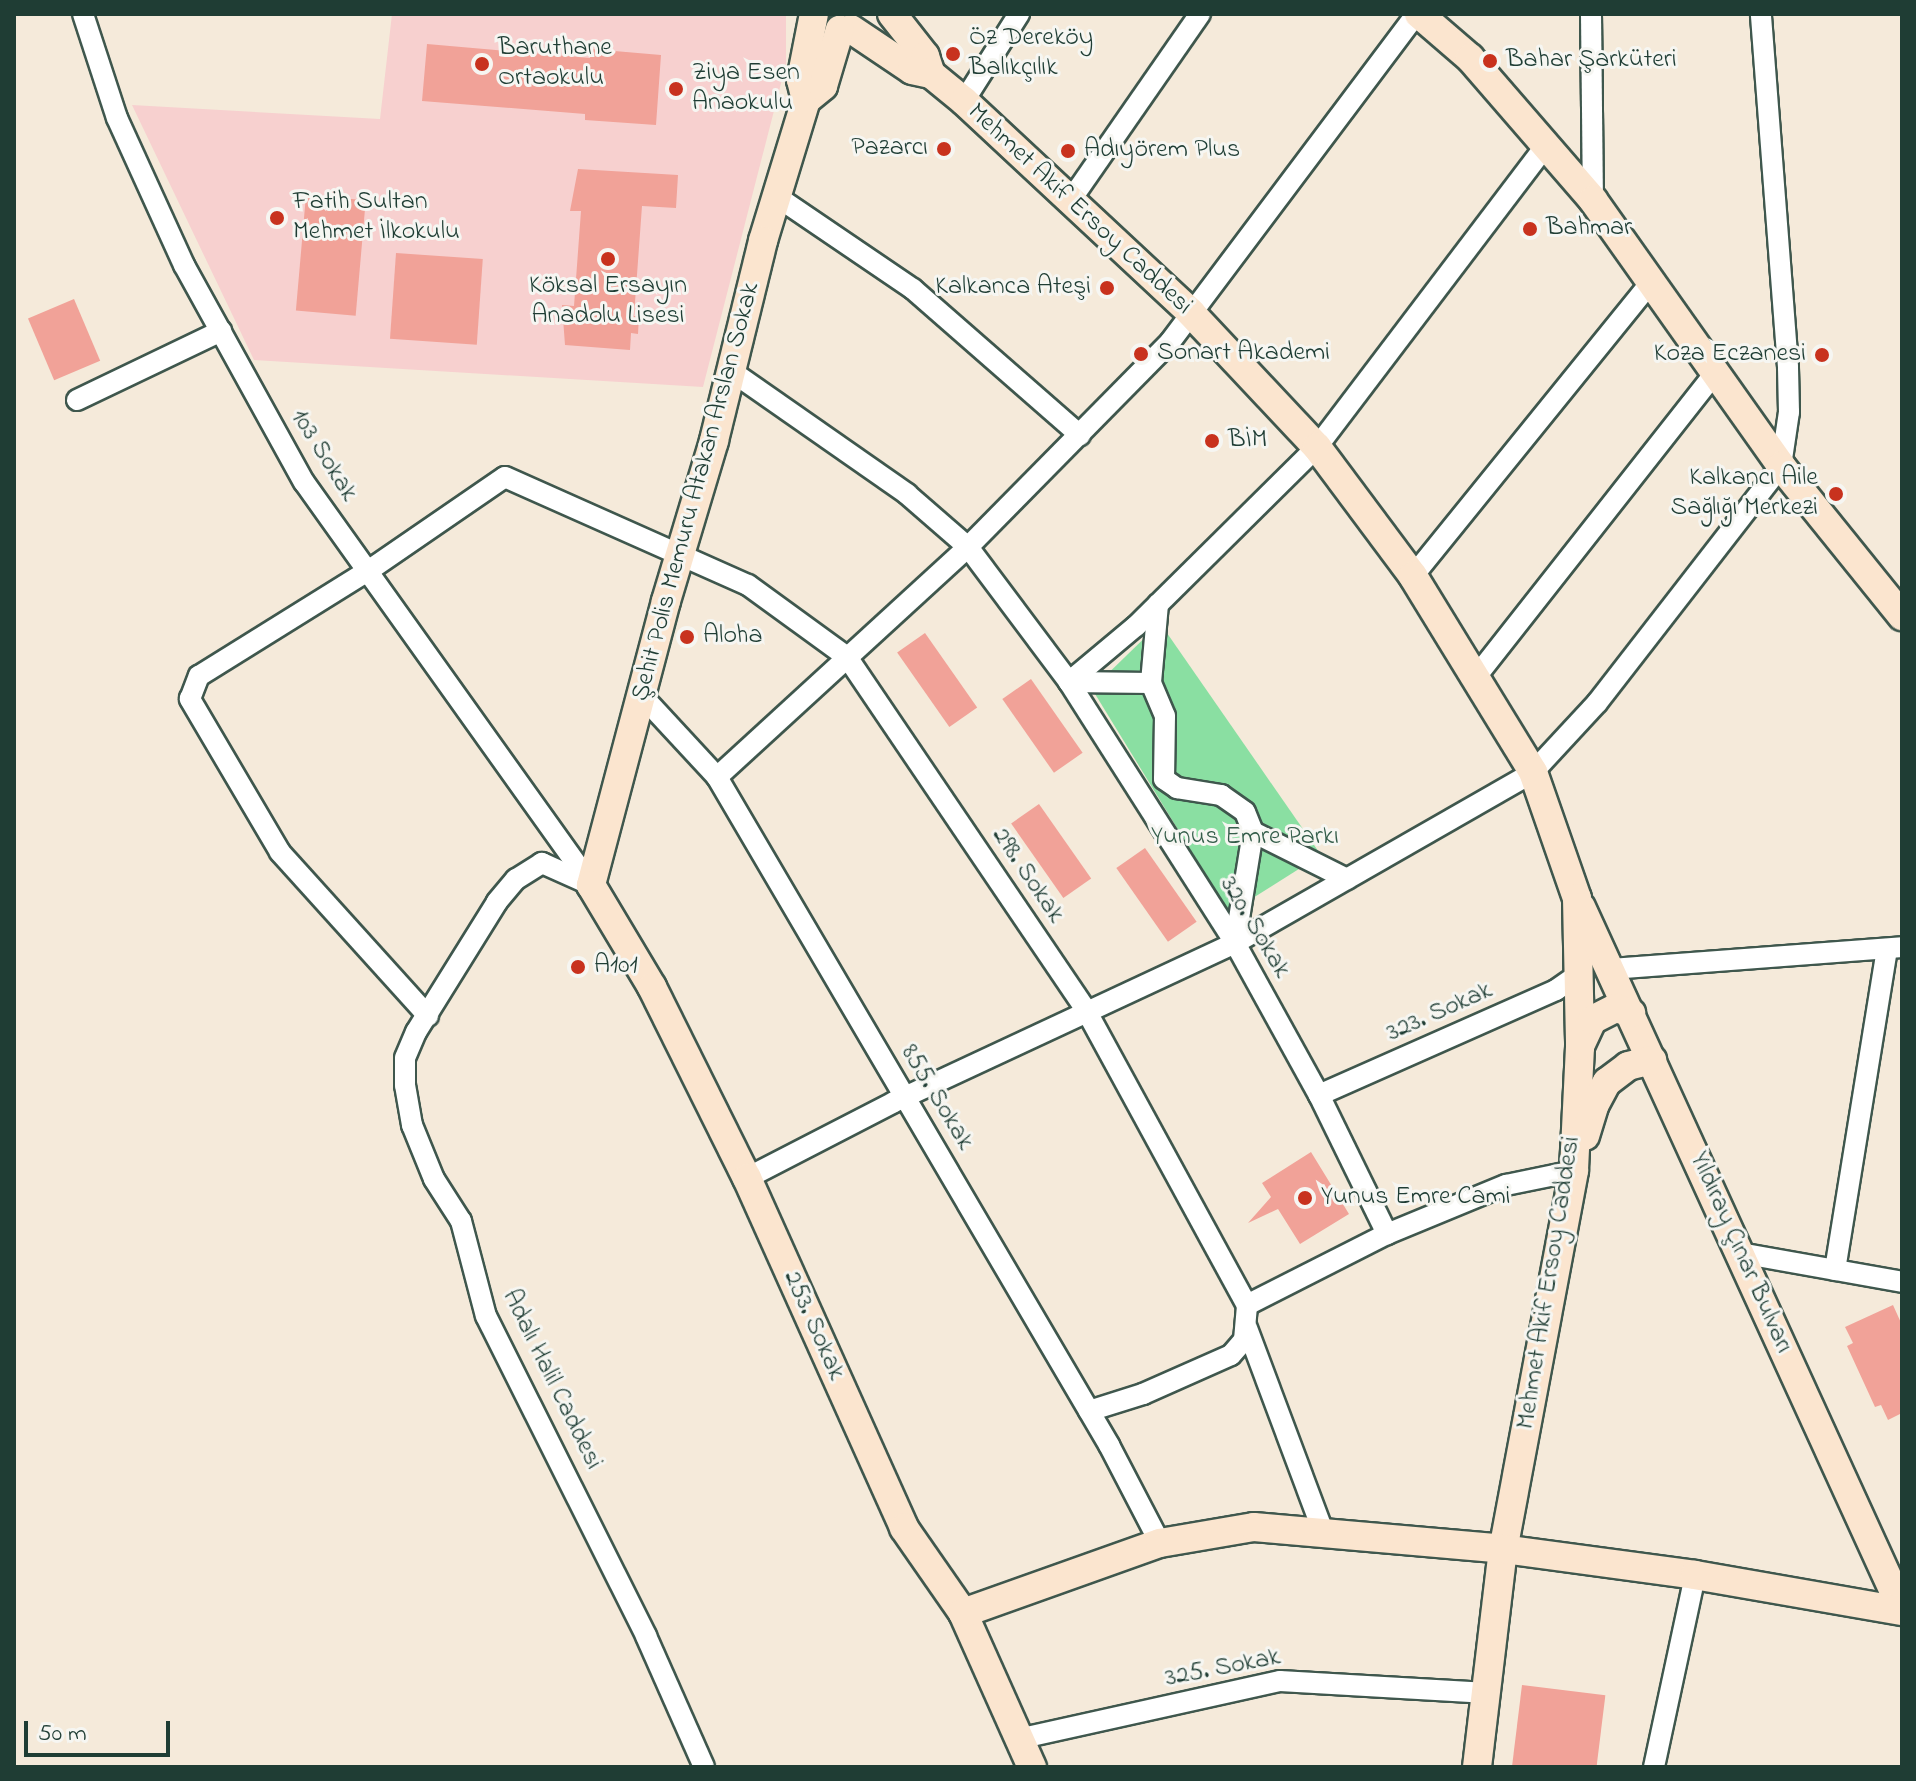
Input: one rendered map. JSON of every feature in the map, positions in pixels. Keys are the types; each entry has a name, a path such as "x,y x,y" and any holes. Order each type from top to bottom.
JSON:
{"street":[{"name":"103 Sokak","path":"83,14 117,118 184,265 304,482 591,885"},
{"path":"855,24 823,86 806,100 801,80 814,14 830,27 855,24 912,70 931,74"},
{"path":"892,14 925,56 931,74"},
{"path":"964,101 1019,14"},
{"path":"1070,201 1200,14"},
{"path":"717,777 968,547 1170,342 1418,14 1470,58 1593,200 1781,466 1902,616"},
{"path":"1591,14 1593,200"},
{"path":"747,1178 1235,943 1533,772 1597,703 1781,466 1789,412 1788,367 1761,14"},
{"name":"Mehmet Akif Ersoy Caddesi","path":"931,74 964,101 1191,313 1317,447 1413,576 1533,772 1577,898 1580,1047 1574,1171 1503,1549 1477,1767"},
{"name":"Şehit Polis Memuru Atakan Arslan Sokak","path":"591,885 776,196 806,100"},
{"path":"1069,682 1158,604 1317,447 1546,145"},
{"path":"776,196 913,289 1080,435"},
{"path":"1413,576 1652,281"},
{"path":"77,400 221,331"},
{"name":"320. Sokak","path":"731,371 907,494 968,547 1069,682 1235,943 1319,1095 1387,1234"},
{"path":"1475,678 1714,374"},
{"name":"298. Sokak","path":"368,571 505,477 680,552 748,585 847,657 1087,1012 1247,1305"},
{"path":"368,571 199,676 190,699 280,852 428,1016"},
{"path":"1158,604 1151,683 1165,716 1164,779"},
{"path":"1069,682 1151,683"},
{"name":"855. Sokak","path":"643,697 717,777 1089,1411 1160,1543"},
{"path":"1139,794 1164,779"},
{"path":"1164,779 1177,788 1202,789 1221,795 1245,812 1253,832 1235,943"},
{"path":"1253,832 1347,879"},
{"name":"Adalı Halil Caddesi","path":"591,885 542,863 516,879 497,902 405,1058 412,1125 434,1179 461,1221 486,1316 646,1636 704,1767"},
{"name":"253. Sokak","path":"591,885 652,987 747,1178 904,1528 963,1613 1032,1767"},
{"name":"Yıldıray Çınar Bulvarı","path":"1577,898 1902,1610"},
{"path":"1611,969 1895,948 1835,1270"},
{"name":"323. Sokak","path":"1319,1095 1556,990 1579,974"},
{"path":"1580,1047 1592,1020 1616,1008 1631,1013"},
{"path":"1089,1411 1143,1394 1231,1355 1244,1340 1247,1305 1387,1234 1506,1185 1574,1171 1594,1106 1607,1082 1628,1066 1652,1060"},
{"path":"1740,1253 1902,1282"},
{"path":"1247,1328 1323,1531"},
{"path":"963,1613 1160,1543 1254,1527 1503,1549 1695,1575 1902,1610"},
{"path":"1654,1767 1695,1575"},
{"name":"325. Sokak","path":"1018,1739 1280,1681 1488,1693"}],"shaded area":[{"path":"392,14 786,14 786,64 703,387 254,360 132,105 380,119"}],"green space":[{"name":"Yunus Emre Parkı","path":"1160,623 1321,855 1229,913 1092,689"}],"building":[{"path":"427,44 590,58 591,49 661,55 656,125 585,120 585,114 422,101"},
{"name":"Köksal Ersayın Anadolu Lisesi","path":"578,169 678,175 676,208 642,206 634,316 639,316 638,334 631,333 630,350 565,345 562,305 574,306 581,211 570,211"},
{"path":"306,195 366,200 356,316 296,311"},
{"path":"396,253 483,259 477,345 390,339"},
{"path":"74,299 100,361 54,380 28,319"},
{"path":"925,633 977,708 949,727 897,653"},
{"path":"1031,679 1083,753 1054,773 1002,699"},
{"path":"1039,804 1091,879 1063,898 1011,824"},
{"path":"1145,848 1197,922 1168,942 1116,868"},
{"name":"Yunus Emre Cami","path":"1311,1152 1349,1214 1300,1244 1278,1209 1248,1223 1271,1197 1262,1183"},
{"path":"1893,1305 1902,1325 1902,1413 1888,1420 1881,1405 1875,1407 1847,1346 1853,1343 1845,1327"},
{"path":"1522,1685 1605,1695 1597,1767 1512,1767"}],"place":[{"name":"Öz Dereköy Balıkçılık","path":"953,54"},
{"name":"Bahar Şarküteri","path":"1490,61"},
{"name":"Baruthane Ortaokulu","path":"482,64"},
{"name":"Ziya Esen Anaokulu","path":"676,89"},
{"name":"Pazarcı","path":"944,149"},
{"name":"Adıyörem Plus","path":"1068,151"},
{"name":"Fatih Sultan Mehmet İlkokulu","path":"277,218"},
{"name":"Bahmar","path":"1530,229"},
{"name":"Köksal Ersayın Anadolu Lisesi","path":"608,259"},
{"name":"Kalkanca Ateşi","path":"1107,288"},
{"name":"Sonart Akademi","path":"1141,354"},
{"name":"Koza Eczanesi","path":"1822,355"},
{"name":"BİM","path":"1212,441"},
{"name":"Kalkancı Aile Sağlığı Merkezi","path":"1836,494"},
{"name":"Aloha","path":"687,637"},
{"name":"A101","path":"578,967"},
{"name":"Yunus Emre Cami","path":"1305,1198"}]}
